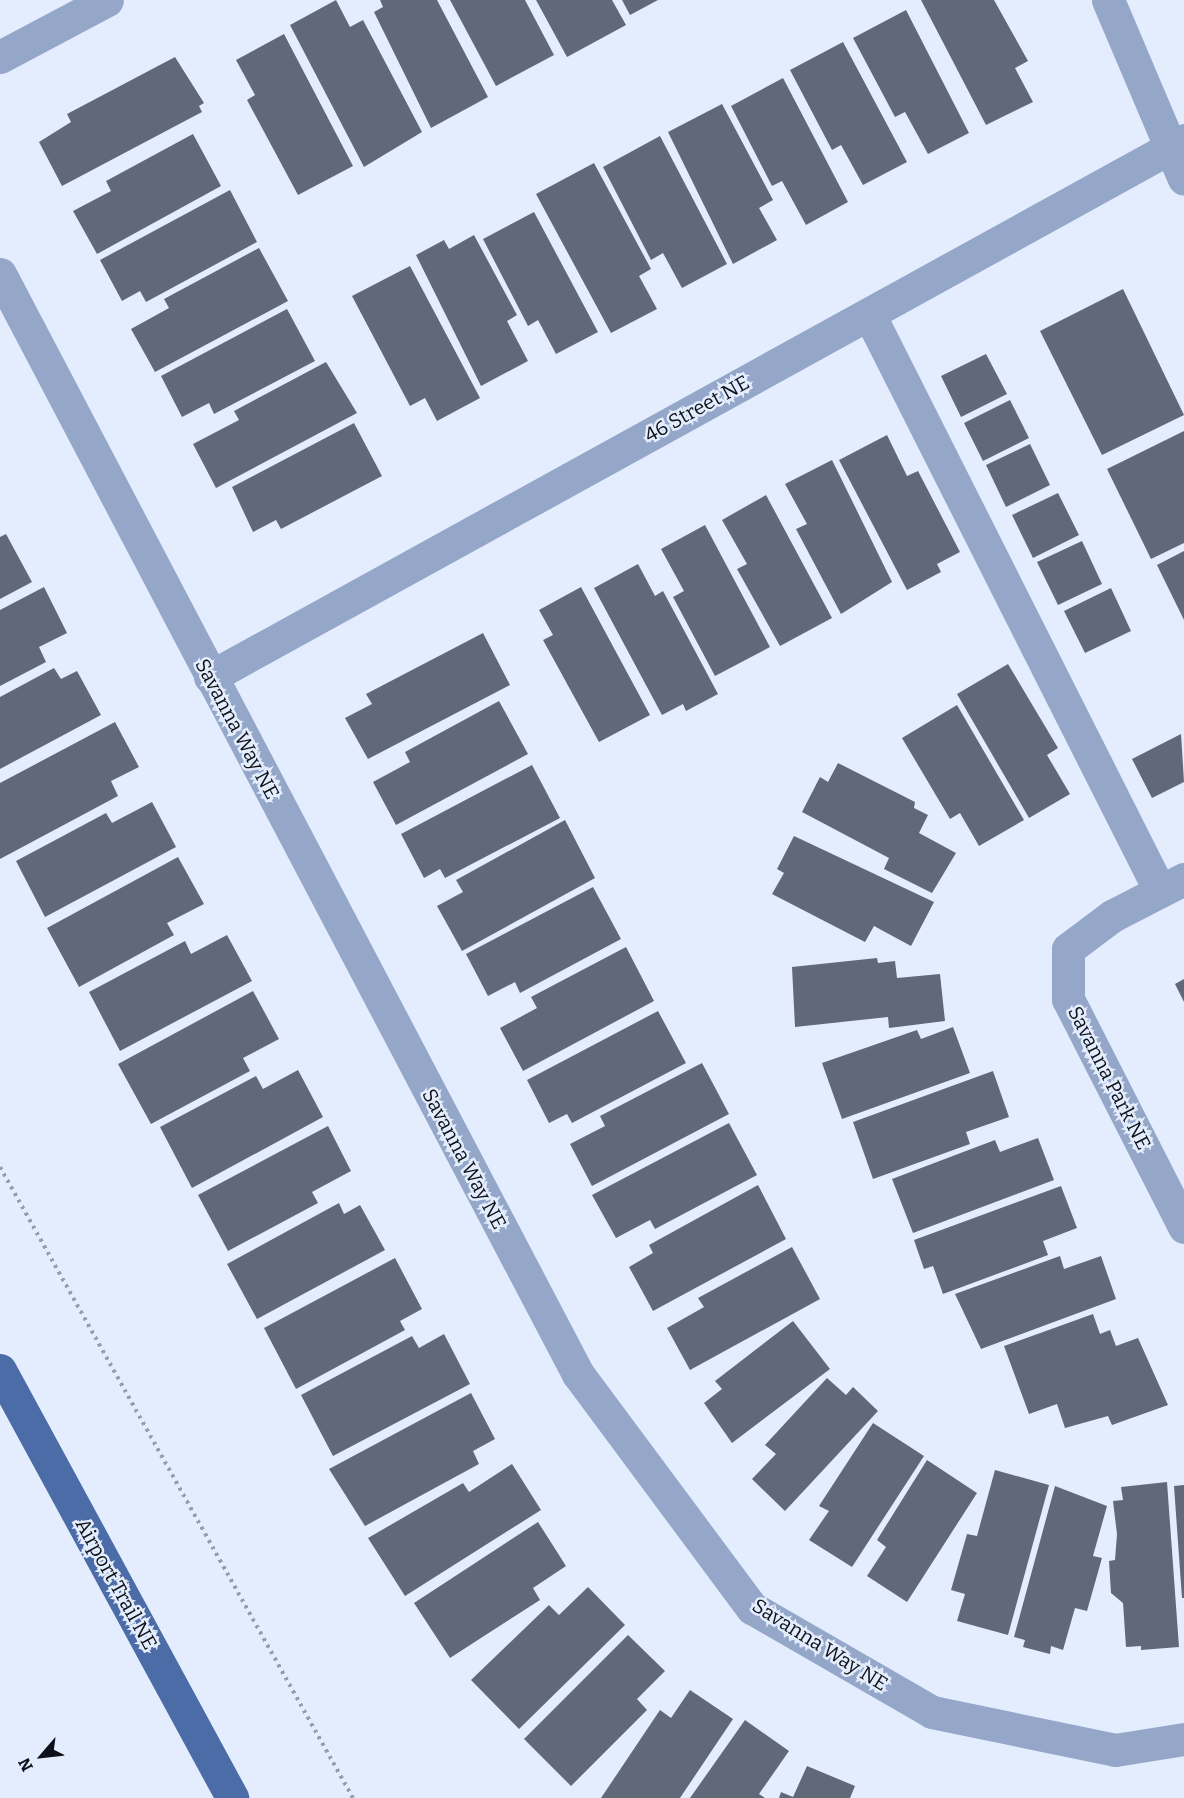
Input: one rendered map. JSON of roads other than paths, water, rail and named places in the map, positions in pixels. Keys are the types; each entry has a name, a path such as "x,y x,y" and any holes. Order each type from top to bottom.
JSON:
{"main road":[{"name":"Airport Trail NE","path":"0,1370 232,1798"},
{"path":"189,1717 248,1798"}],"street":[{"path":"0,57 107,0"},
{"path":"1108,0 1177,144 1184,179"},
{"name":"46 Street NE","path":"210,677 1177,144"},
{"name":"Savanna Way NE","path":"0,274 578,1374 752,1608 932,1712 1115,1750 1184,1740"},
{"path":"869,314 1172,885"},
{"name":"Savanna Park NE","path":"1172,885 1112,915 1068,949 1068,999 1184,1227"}]}
